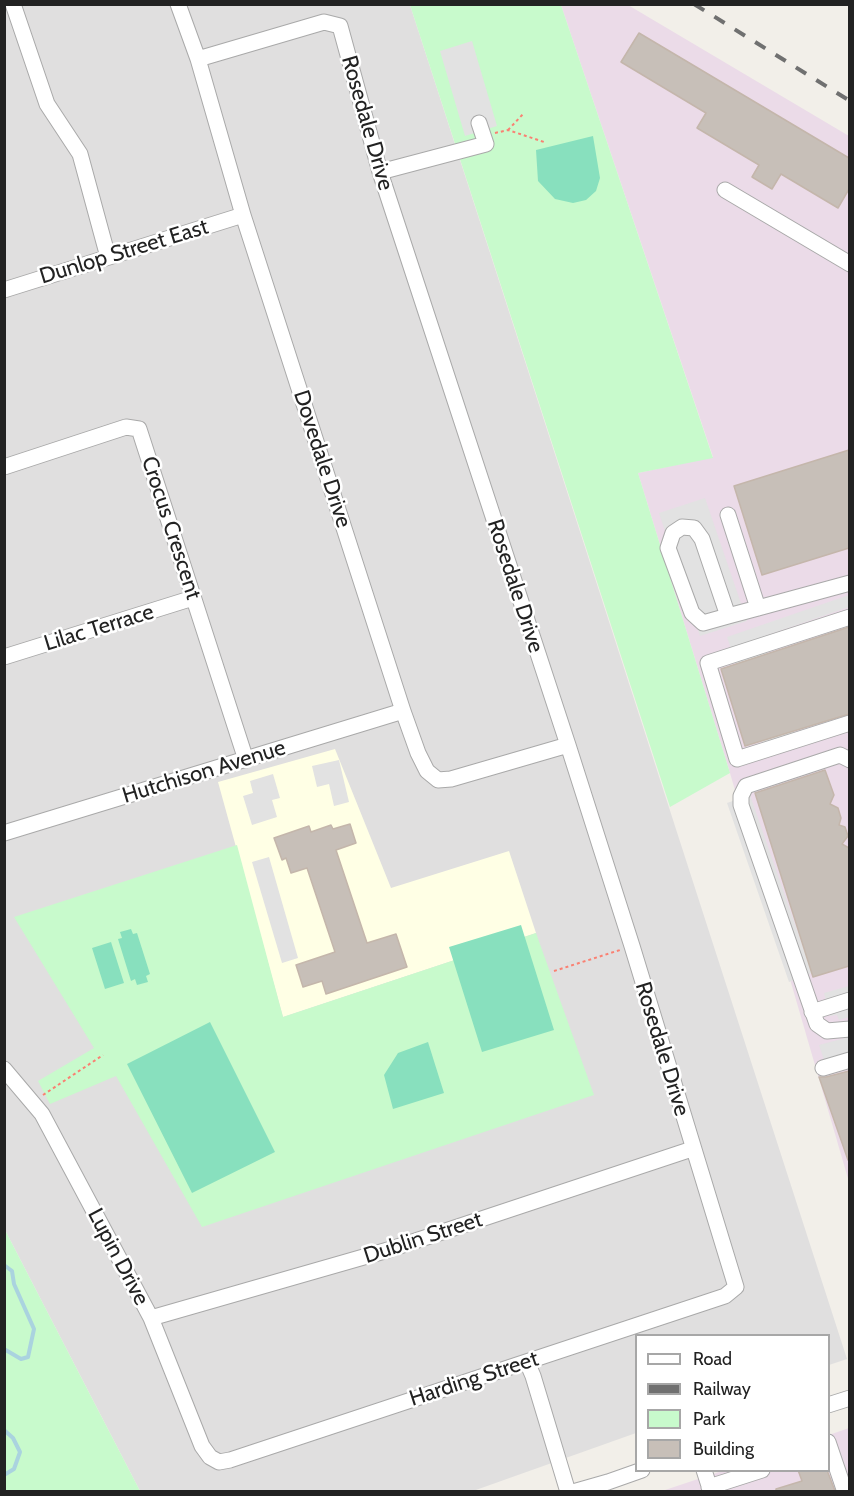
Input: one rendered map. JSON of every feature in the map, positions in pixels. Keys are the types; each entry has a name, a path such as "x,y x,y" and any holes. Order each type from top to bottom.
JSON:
{"street":[{"path":"13,4 47,104 80,154 108,257"},
{"name":"Dovedale Drive","path":"178,4 198,59 243,215 403,711 427,771 438,780 451,779 568,745"},
{"name":"Rosedale Drive","path":"198,59 324,22 340,26 380,172 568,745 736,1287"},
{"path":"380,172 486,144 481,129"},
{"path":"725,190 849,264"},
{"name":"Dunlop Street East","path":"4,290 243,215"},
{"name":"Crocus Crescent","path":"4,467 126,427 139,429 246,760"},
{"path":"728,515 758,608"},
{"path":"728,616 702,539 693,528 682,527 673,533 668,548 692,613 703,622 728,616 758,608 849,583"},
{"name":"Lilac Terrace","path":"4,657 193,598"},
{"path":"849,617 708,663 737,759 849,723"},
{"name":"Hutchison Avenue","path":"4,833 403,711"},
{"path":"849,760 840,755 746,786 741,796 741,805 817,1024 827,1030 849,1029"},
{"path":"812,1012 849,1000"},
{"path":"823,1068 849,1060"},
{"name":"Lupin Drive","path":"4,1069 42,1114 151,1318 201,1446 210,1457"},
{"name":"Dublin Street","path":"151,1318 388,1250 692,1149"},
{"name":"Harding Street","path":"210,1457 219,1462 230,1460 725,1296 736,1287"},
{"path":"527,1362 568,1491"},
{"path":"830,1405 849,1398"},
{"path":"830,1449 846,1491"},
{"path":"573,1491 636,1472"},
{"path":"705,1472 710,1489 757,1472"}],"path":[{"path":"508,130 524,113"},
{"path":"481,129 508,130 544,142"},
{"path":"554,971 632,946"},
{"path":"32,1102 103,1055"}],"shaded area":[{"path":"5,5 410,5 847,1359 830,1365 830,1334 635,1334 635,1433 473,1491 140,1491 5,1230"},
{"path":"561,5 628,5 849,136 849,1182 730,773 638,473 713,457"},
{"path":"472,41 497,126 465,136 440,51"},
{"path":"705,498 747,621 700,636 659,513"},
{"path":"849,595 849,607 762,637 795,736 764,746 727,637"},
{"path":"335,749 391,888 509,851 536,933 283,1017 218,782"},
{"path":"339,760 349,802 334,806 329,784 317,787 312,766"},
{"path":"273,774 280,798 272,800 277,817 252,825 243,796 253,793 250,781"},
{"path":"750,795 812,973 789,982 727,803"},
{"path":"269,857 298,958 282,963 252,862"},
{"path":"849,986 849,1017 839,1020 837,1015 830,1016 824,993"},
{"path":"849,1037 849,1057 825,1063 819,1045"},
{"path":"849,1428 849,1491 659,1492 719,1472 830,1472 830,1435"}],"green space":[{"path":"410,5 561,5 713,458 638,473 730,773 670,807"},
{"path":"593,136 600,178 596,191 586,200 573,203 555,199 538,181 536,150"},
{"path":"237,845 283,1017 536,933 594,1095 202,1227 116,1076 50,1104 38,1081 94,1048 14,917"},
{"path":"521,925 554,1030 482,1052 449,947"},
{"path":"131,929 133,934 137,933 150,974 146,976 148,982 137,985 135,979 131,981 118,939 122,938 120,932"},
{"path":"111,942 124,983 105,989 92,948"},
{"path":"210,1022 275,1152 192,1193 127,1064"},
{"path":"428,1042 444,1093 393,1109 384,1075 398,1053"},
{"path":"5,1230 97,1408 140,1491 5,1491"}],"building":[{"path":"639,33 849,158 849,189 838,208 781,174 772,189 752,177 759,165 697,128 706,113 621,62"},
{"path":"849,450 849,548 762,575 734,486"},
{"path":"849,627 849,714 745,746 721,669"},
{"path":"825,770 834,795 830,804 838,808 841,818 839,825 845,827 848,836 842,844 849,848 849,966 813,977 755,793"},
{"path":"350,824 356,843 336,850 367,943 396,934 407,967 326,994 322,981 303,987 296,965 335,952 307,868 291,873 286,858 282,860 274,838 309,826 311,832 331,825 333,829"},
{"path":"849,1071 849,1160 848,1160 819,1077"},
{"path":"799,1472 828,1472 835,1491 776,1491 776,1489 802,1481"}],"waterway":[{"path":"4,1265 12,1271 14,1284 34,1329 28,1357 21,1359 4,1349"},
{"path":"4,1430 13,1438 20,1452 14,1469 4,1475"}],"railway":[{"path":"694,4 850,101"}]}
